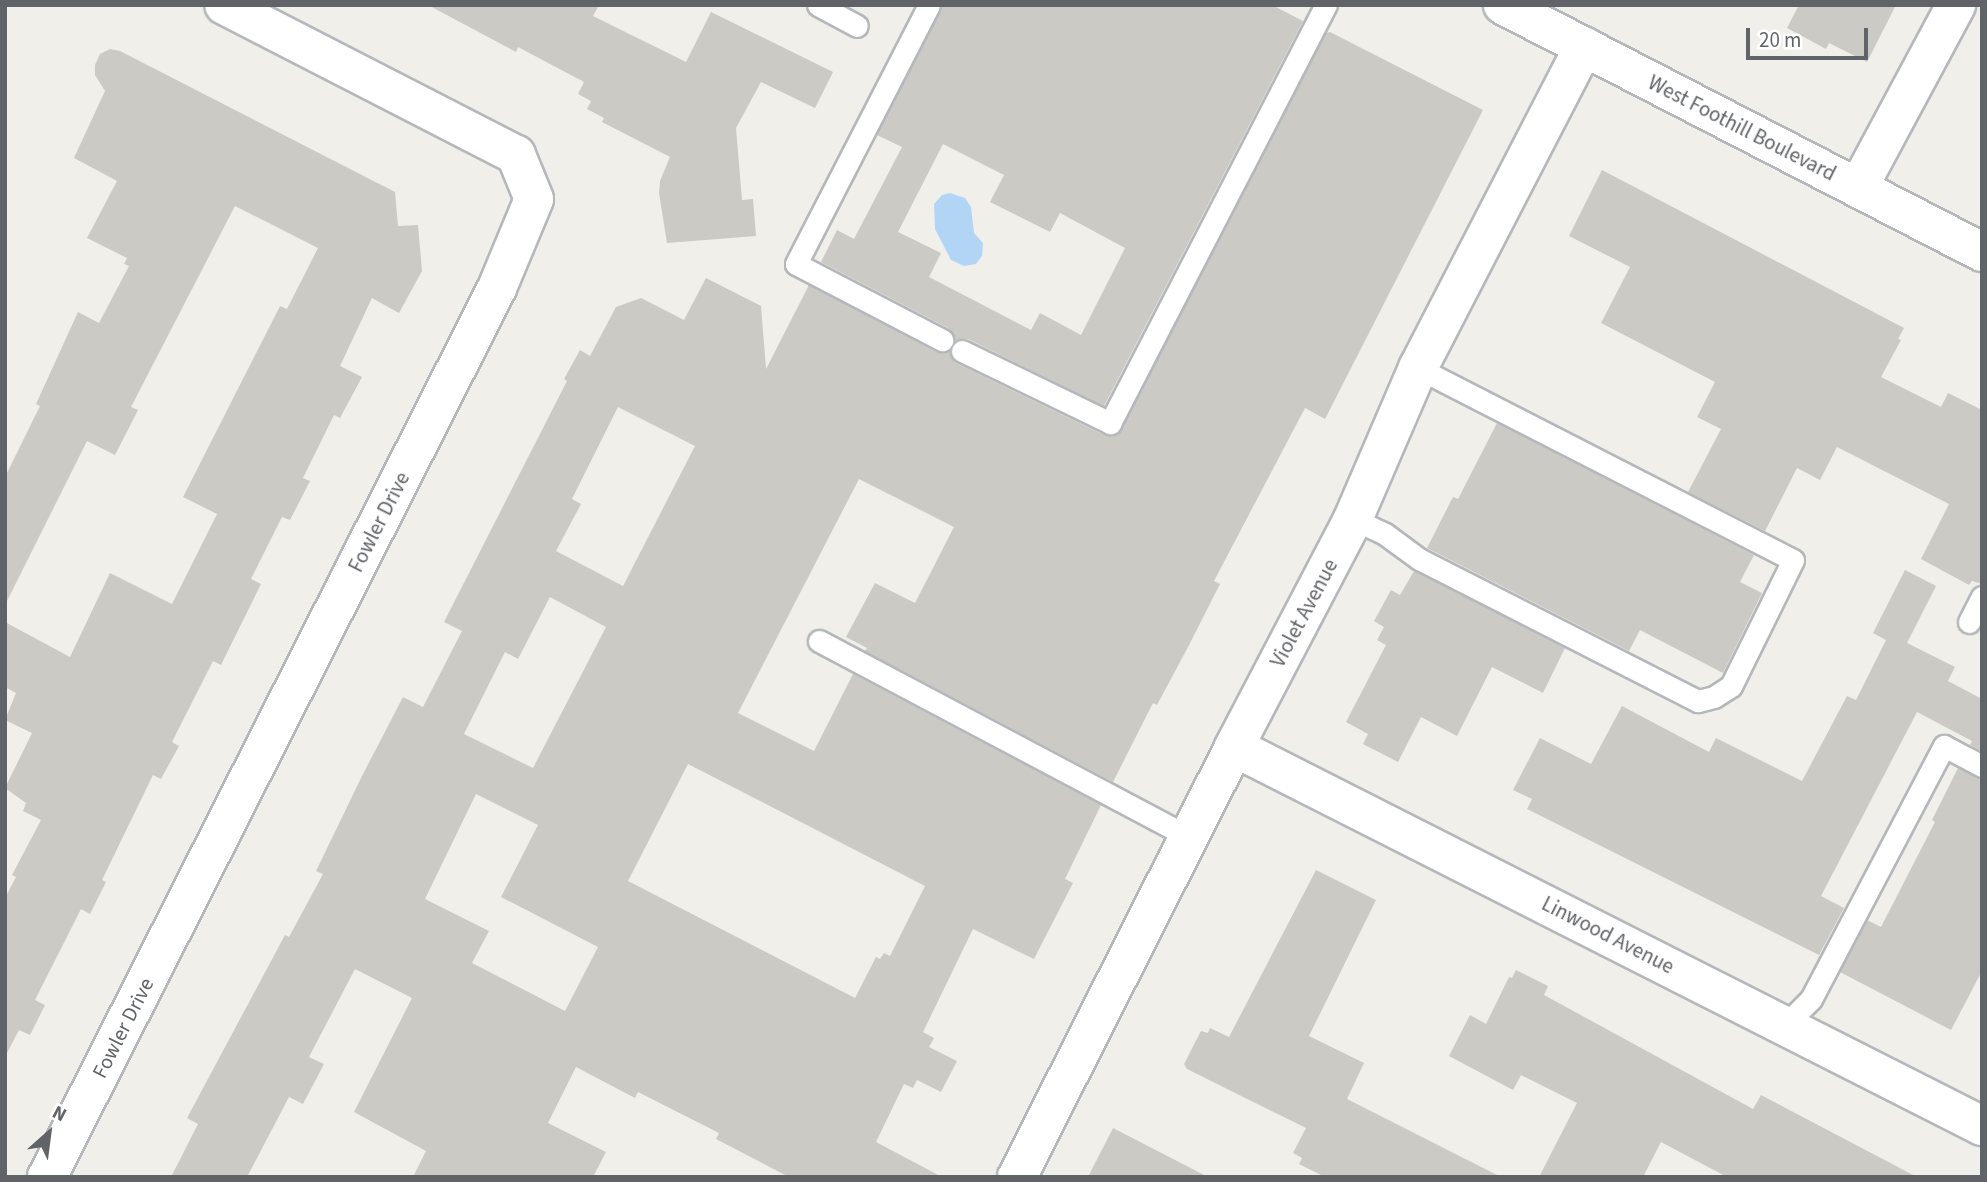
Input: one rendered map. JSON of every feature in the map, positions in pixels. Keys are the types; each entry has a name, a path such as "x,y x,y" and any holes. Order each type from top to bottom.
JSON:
{"street":[{"name":"Fowler Drive","path":"47,1177 497,288 534,199 516,155 224,5"},
{"name":"West Foothill Boulevard","path":"1503,5 1982,252"},
{"path":"1858,188 1956,5"},
{"name":"Violet Avenue","path":"1017,1177 1234,747 1353,519 1418,368 1584,46"},
{"name":"Linwood Avenue","path":"1234,747 1786,1024 1982,1126"}],"lane":[{"path":"818,5 858,26"},
{"path":"929,5 796,264 942,340"},
{"path":"962,351 1110,424 1326,5"},
{"path":"1353,519 1385,534 1419,559 1698,701 1731,686 1793,560 1418,368"},
{"path":"1969,622 1982,597"},
{"path":"819,641 1189,837"},
{"path":"1786,1024 1811,999 1944,746 1982,766"}],"water":[{"path":"950,193 965,198 971,207 974,233 983,243 982,256 976,264 964,266 951,260 935,229 934,204 942,195"}],"building":[{"path":"428,5 599,5 593,16 686,62 711,12 833,72 815,108 761,82 736,128 742,200 753,199 756,236 667,243 659,193 660,181 670,157 602,122 604,118 587,109 591,101 578,94 584,82 518,47 516,52"},
{"path":"942,5 1272,5 1303,21 1104,406 968,339 955,340 948,328 821,262 837,230 854,239 902,147 877,135","holes":["943,144 1004,175 990,202 1050,232 1060,213 1125,248 1081,335 1040,313 1031,330 929,277 941,253 898,232"]},
{"path":"1799,5 1896,5 1867,62 1829,43 1826,49 1787,28"},
{"path":"1330,32 1483,110 1325,419 1305,408 1214,581 1220,584 1188,647 1157,705 1153,703 1113,782 865,651 867,648 846,637 875,583 915,603 954,527 859,479 738,713 814,751 853,674 1101,805 1065,879 1073,883 1034,959 973,929 923,1032 934,1038 929,1047 957,1061 941,1092 917,1080 913,1088 904,1084 876,1142 942,1177 789,1177 716,1139 719,1133 638,1092 635,1098 576,1067 548,1123 606,1152 593,1177 413,1177 426,1151 354,1112 412,998 355,969 309,1057 324,1064 303,1104 289,1097 247,1177 171,1177 198,1124 187,1118 285,935 289,937 323,874 316,871 403,697 423,707 462,631 444,622 567,381 564,379 580,350 590,356 616,307 641,298 684,320 706,278 761,306 766,369 809,285 936,352 949,351 956,363 1104,435 1117,434 1326,33","holes":["618,407 695,446 623,586 556,551 581,504 572,499","550,597 606,627 533,768 464,734 505,652 518,659","688,764 925,886 890,956 884,953 880,959 876,957 855,998 628,881","476,794 538,825 501,897 598,947 565,1011 472,963 489,931 425,899"]},
{"path":"110,49 120,51 395,192 398,226 418,225 422,271 399,313 372,298 340,366 362,377 340,418 334,415 303,478 310,481 290,520 282,517 251,579 261,584 221,665 213,661 172,742 179,746 161,779 153,775 102,880 106,882 90,914 81,909 35,1000 45,1005 30,1035 19,1030 5,1057 5,898 16,877 12,875 41,820 23,811 26,803 5,788 32,733 5,720 16,693 5,687 5,622 70,657 110,573 172,604 217,514 183,497 280,306 287,309 318,248 235,206 131,407 138,410 115,455 87,441 5,605 5,477 40,406 36,404 78,312 99,323 129,266 124,264 127,258 87,238 117,181 74,158 105,91 95,75 95,65 100,54"},
{"path":"1602,170 1904,328 1898,339 1901,340 1881,377 1941,407 1948,393 1982,410 1982,584 1972,581 1969,585 1921,559 1949,504 1837,447 1820,480 1797,468 1765,531 1688,492 1721,429 1697,417 1715,382 1601,323 1630,267 1569,236"},
{"path":"1497,423 1754,555 1740,582 1762,593 1723,673 1640,630 1629,651 1427,548 1453,497 1458,499"},
{"path":"1905,570 1936,586 1907,643 1955,667 1948,681 1982,699 1982,751 1970,745 1972,741 1917,712 1821,896 1844,908 1819,955 1527,809 1532,799 1513,790 1540,738 1591,764 1622,706 1709,752 1716,738 1802,781 1847,696 1856,700 1886,640 1873,633"},
{"path":"1414,571 1565,648 1543,693 1492,667 1457,736 1421,717 1398,762 1363,744 1368,734 1346,722 1386,645 1377,640 1384,627 1374,621 1391,590 1400,595"},
{"path":"1958,768 1982,779 1982,971 1951,1030 1840,972 1867,920 1881,927 1935,822 1932,820"},
{"path":"1316,870 1376,900 1309,1036 1364,1063 1347,1099 1501,1177 1325,1177 1299,1164 1302,1158 1293,1153 1306,1128 1187,1069 1184,1064 1201,1031 1208,1033 1210,1028 1229,1037"},
{"path":"1516,970 1548,986 1544,995 1753,1109 1761,1095 1917,1177 1727,1177 1661,1142 1643,1177 1539,1177 1577,1103 1521,1075 1513,1090 1449,1056 1470,1015 1486,1024 1509,977 1512,978"},
{"path":"1113,1128 1208,1177 1088,1177"}]}
